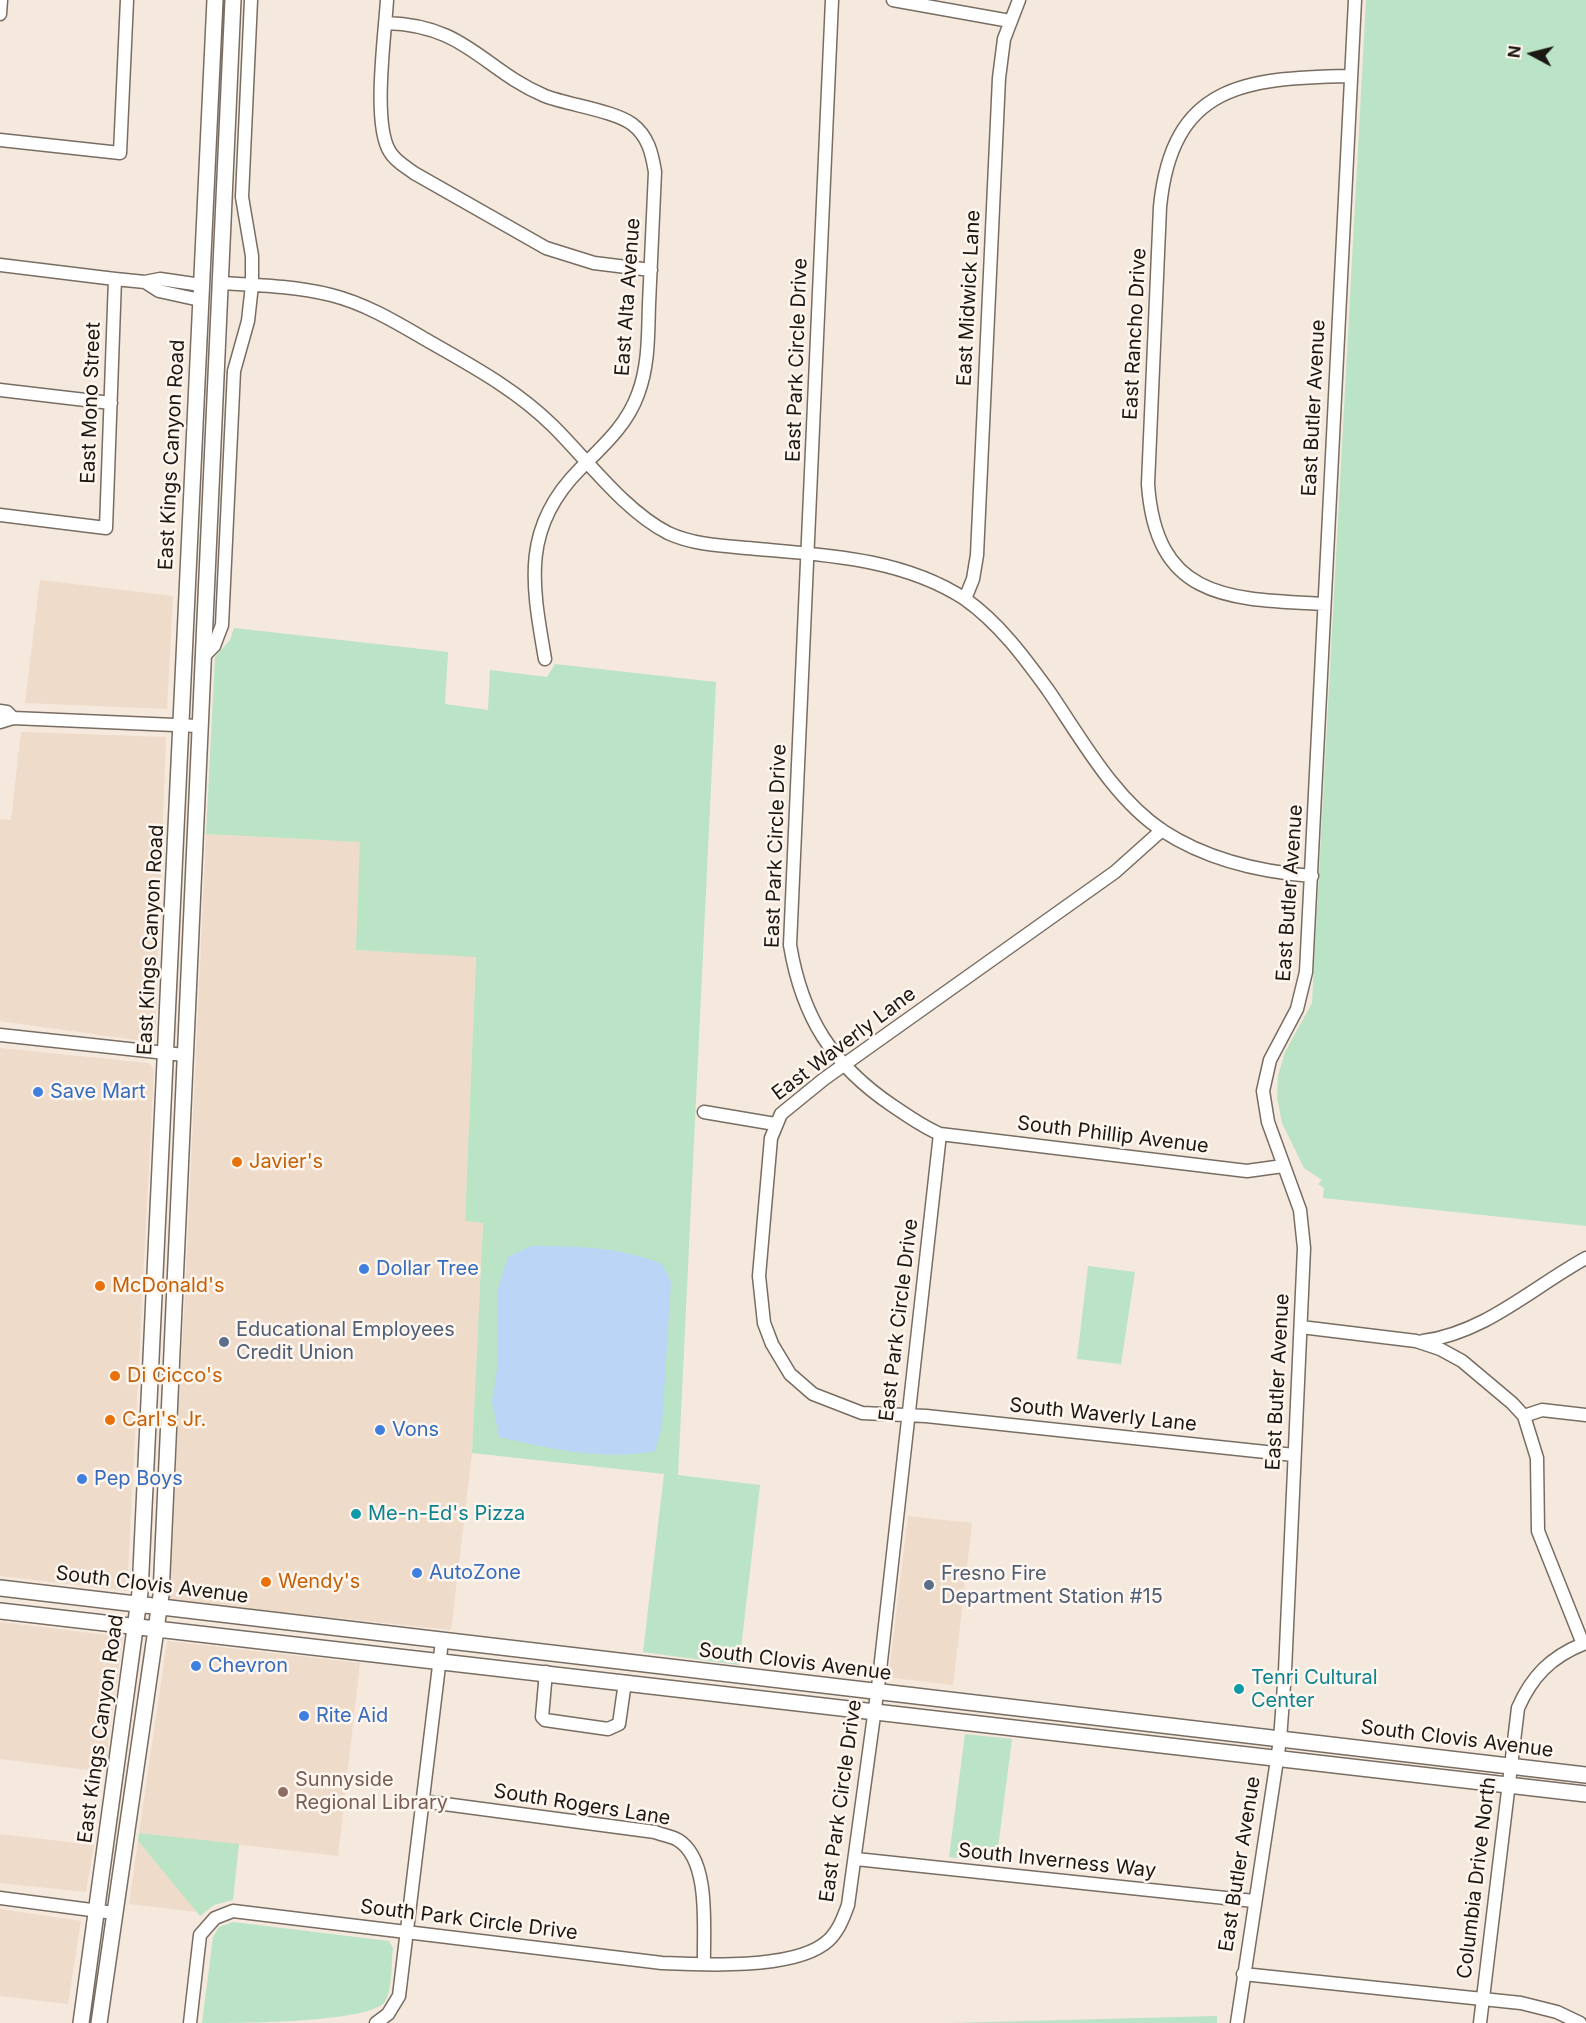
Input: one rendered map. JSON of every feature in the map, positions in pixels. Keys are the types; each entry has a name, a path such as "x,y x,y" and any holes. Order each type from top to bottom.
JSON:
{"main road":[{"name":"East Kings Canyon Road","path":"81,2023 138,1605 158,1242 215,0"},
{"name":"East Kings Canyon Road","path":"99,2023 159,1608 233,0"},
{"path":"209,131 216,157 211,270 215,280 220,283"},
{"path":"201,292 207,291 209,303 205,404 213,432"},
{"path":"158,1242 165,1252 163,1345 170,1352"},
{"name":"South Clovis Avenue","path":"0,1588 1586,1775"},
{"name":"South Clovis Avenue","path":"0,1611 546,1672 1586,1794"}],"street":[{"path":"0,14 1,0"},
{"path":"0,140 120,153 127,0"},
{"path":"202,658 214,645 222,625 234,371 248,321 252,285 252,256 242,197 251,0"},
{"path":"387,0 381,112 384,139 390,152 414,173 546,248 594,263 651,270"},
{"name":"East Park Circle Drive","path":"827,1943 842,1923 849,1905 856,1859 877,1692 939,1134 872,1092 844,1066 824,1040 802,998 790,945 832,0"},
{"path":"893,0 1010,21"},
{"name":"East Midwick Lane","path":"965,599 973,579 977,555 999,78 1002,48 1019,0"},
{"name":"East Butler Avenue","path":"1237,2023 1280,1740 1301,1327 1303,1232 1296,1197 1283,1166 1264,1106 1263,1091 1270,1060 1293,1018 1304,988 1312,876 1355,0"},
{"name":"East Alta Avenue","path":"386,22 415,25 447,34 542,94 564,103 620,117 632,124 645,137 652,154 655,172 646,362 638,395 623,424 562,486 552,502 535,551 534,595 545,659"},
{"name":"East Rancho Drive","path":"1324,604 1248,600 1211,590 1187,575 1171,559 1161,543 1150,506 1148,484 1160,219 1167,161 1184,128 1207,104 1226,92 1264,81 1350,76"},
{"path":"0,265 144,282 160,279 201,292"},
{"name":"East Mono Street","path":"0,515 106,528 115,279"},
{"path":"220,283 334,296 388,318 515,393 552,425 633,508 669,533 714,545 854,559 904,572 945,588 965,599 992,622 1024,657 1119,789 1162,830 1189,845 1248,866 1312,876"},
{"path":"0,390 111,404"},
{"path":"0,711 7,712 13,718"},
{"path":"0,722 13,718 198,726"},
{"name":"East Waverly Lane","path":"907,1416 862,1413 813,1394 790,1374 772,1344 764,1323 759,1276 768,1150 775,1124 790,1104 1115,872 1162,830"},
{"path":"0,1035 184,1055"},
{"path":"704,1112 775,1124"},
{"name":"South Phillip Avenue","path":"939,1134 1247,1171 1283,1166"},
{"path":"1416,1341 1455,1335 1476,1325 1586,1258"},
{"path":"1301,1327 1416,1341 1440,1349 1462,1361 1524,1416 1542,1410 1586,1415"},
{"name":"South Waverly Lane","path":"907,1416 1294,1455"},
{"name":"Columbia Drive North","path":"1480,2023 1515,1725 1525,1693 1547,1664 1563,1652 1584,1644 1538,1531 1537,1458 1524,1416"},
{"path":"376,2023 388,2014 399,1996 442,1641"},
{"path":"546,1672 542,1717 545,1720 608,1729 619,1724 625,1682"},
{"name":"South Rogers Lane","path":"422,1801 655,1832 678,1840 693,1856 700,1877 704,1964"},
{"name":"South Inverness Way","path":"856,1859 1254,1901"},
{"path":"0,1898 114,1912"},
{"name":"South Park Circle Drive","path":"190,2023 200,1935 215,1918 233,1911 662,1963 704,1964 786,1960 808,1954 827,1943"},
{"path":"1243,1974 1530,2005 1557,2012 1580,2023"}],"shaded area":[{"path":"40,580 173,596 167,709 25,703"},
{"path":"21,732 166,737 155,1037 150,1042 0,1021 0,819 11,820"},
{"path":"206,834 361,842 356,950 476,956 465,1220 483,1222 472,1453 451,1630 168,1600 185,1294"},
{"path":"0,1048 149,1063 154,1070 127,1591 0,1576"},
{"path":"908,1516 972,1523 953,1685 893,1678 889,1673"},
{"path":"0,1622 123,1637 104,1772 0,1759"},
{"path":"167,1641 360,1663 338,1856 139,1833"},
{"path":"0,1834 94,1845 86,1892 0,1883"},
{"path":"138,1841 197,1912 129,1904"},
{"path":"0,1909 81,1921 68,2004 0,1996"}],"green space":[{"path":"1366,0 1586,0 1586,1226 1323,1198 1324,1188 1318,1184 1322,1180 1304,1168 1282,1123 1277,1097 1278,1076 1285,1052 1312,1003"},
{"path":"234,628 448,652 445,704 488,710 490,670 547,677 555,664 716,682 678,1475 760,1485 739,1665 643,1652 664,1474 472,1453 483,1223 465,1221 476,957 356,950 360,842 206,834 215,657 230,640"},
{"path":"1088,1266 1135,1272 1121,1364 1077,1359"},
{"path":"965,1734 1012,1739 996,1863 949,1857"},
{"path":"139,1833 239,1844 233,1900 214,1905 200,1916 138,1841"},
{"path":"233,1922 389,1941 393,1948 387,1998 384,2003 372,2010 352,2015 270,2022 202,2023 213,1937 219,1927"},
{"path":"1217,2016 1217,2023 950,2023"}],"water":[{"path":"531,1246 582,1247 614,1251 662,1264 671,1282 662,1426 655,1451 636,1454 597,1454 538,1446 499,1437 492,1402 497,1369 497,1291 508,1257"}],"place":[{"name":"Save Mart","path":"38,1092"},
{"name":"Javier's","path":"237,1162"},
{"name":"Dollar Tree","path":"364,1269"},
{"name":"McDonald's","path":"100,1286"},
{"name":"Educational Employees Credit Union","path":"224,1342"},
{"name":"Di Cicco's","path":"115,1376"},
{"name":"Carl's Jr.","path":"110,1420"},
{"name":"Vons","path":"380,1430"},
{"name":"Pep Boys","path":"82,1479"},
{"name":"Me-n-Ed's Pizza","path":"356,1514"},
{"name":"AutoZone","path":"417,1573"},
{"name":"Wendy's","path":"266,1582"},
{"name":"Fresno Fire Department Station #15","path":"929,1585"},
{"name":"Chevron","path":"196,1666"},
{"name":"Tenri Cultural Center","path":"1239,1689"},
{"name":"Rite Aid","path":"304,1716"},
{"name":"Sunnyside Regional Library","path":"283,1792"}]}
